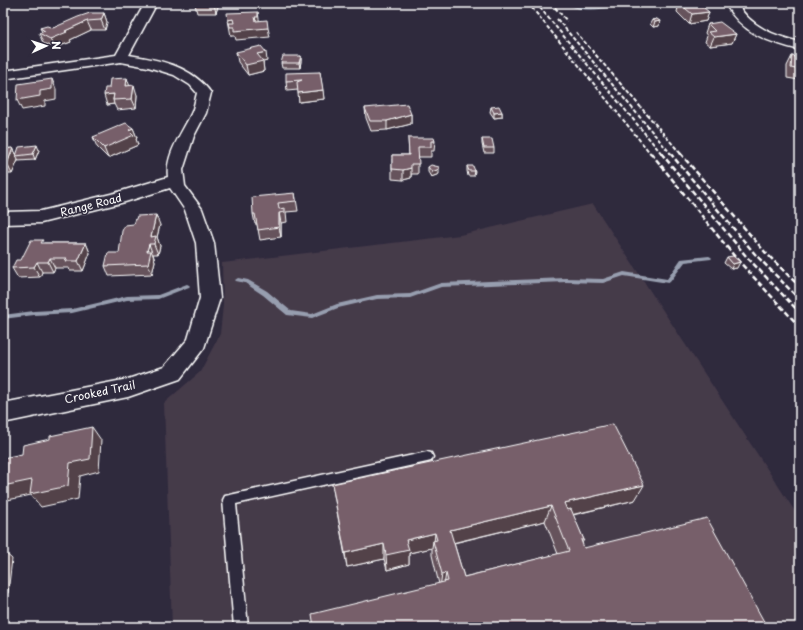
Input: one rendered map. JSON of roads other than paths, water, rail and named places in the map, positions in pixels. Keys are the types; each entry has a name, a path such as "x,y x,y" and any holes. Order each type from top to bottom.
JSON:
{"street":[{"path":"122,58 151,3"},
{"path":"731,3 736,14 745,24 774,38 800,46"},
{"path":"3,75 122,58 144,60 173,70 194,81 204,93 199,113 186,136 175,170 176,180"},
{"name":"Range Road","path":"3,218 41,217 119,198 176,180"},
{"name":"Crooked Trail","path":"3,413 128,388 172,373 197,342 210,298 205,243 193,209 177,186 176,180"}],"lane":[{"path":"241,627 229,500 427,457"}],"water":[{"path":"567,3 622,3 609,7 586,9 572,6"}],"waterway":[{"path":"238,280 246,281 265,293 289,313 312,316 337,306 377,297 410,296 441,285 566,280 603,281 624,274 668,281 683,260 709,258"},
{"path":"3,317 34,313 72,311 127,298 158,297 187,286"}],"railway":[{"path":"528,3 651,154"},
{"path":"536,3 662,154"},
{"path":"551,3 567,21"},
{"path":"557,19 671,154"},
{"path":"576,32 681,154"},
{"path":"651,153 735,257 800,327"},
{"path":"661,153 746,256 800,313"},
{"path":"670,153 755,254 800,300"},
{"path":"680,153 765,252 800,287"}]}
